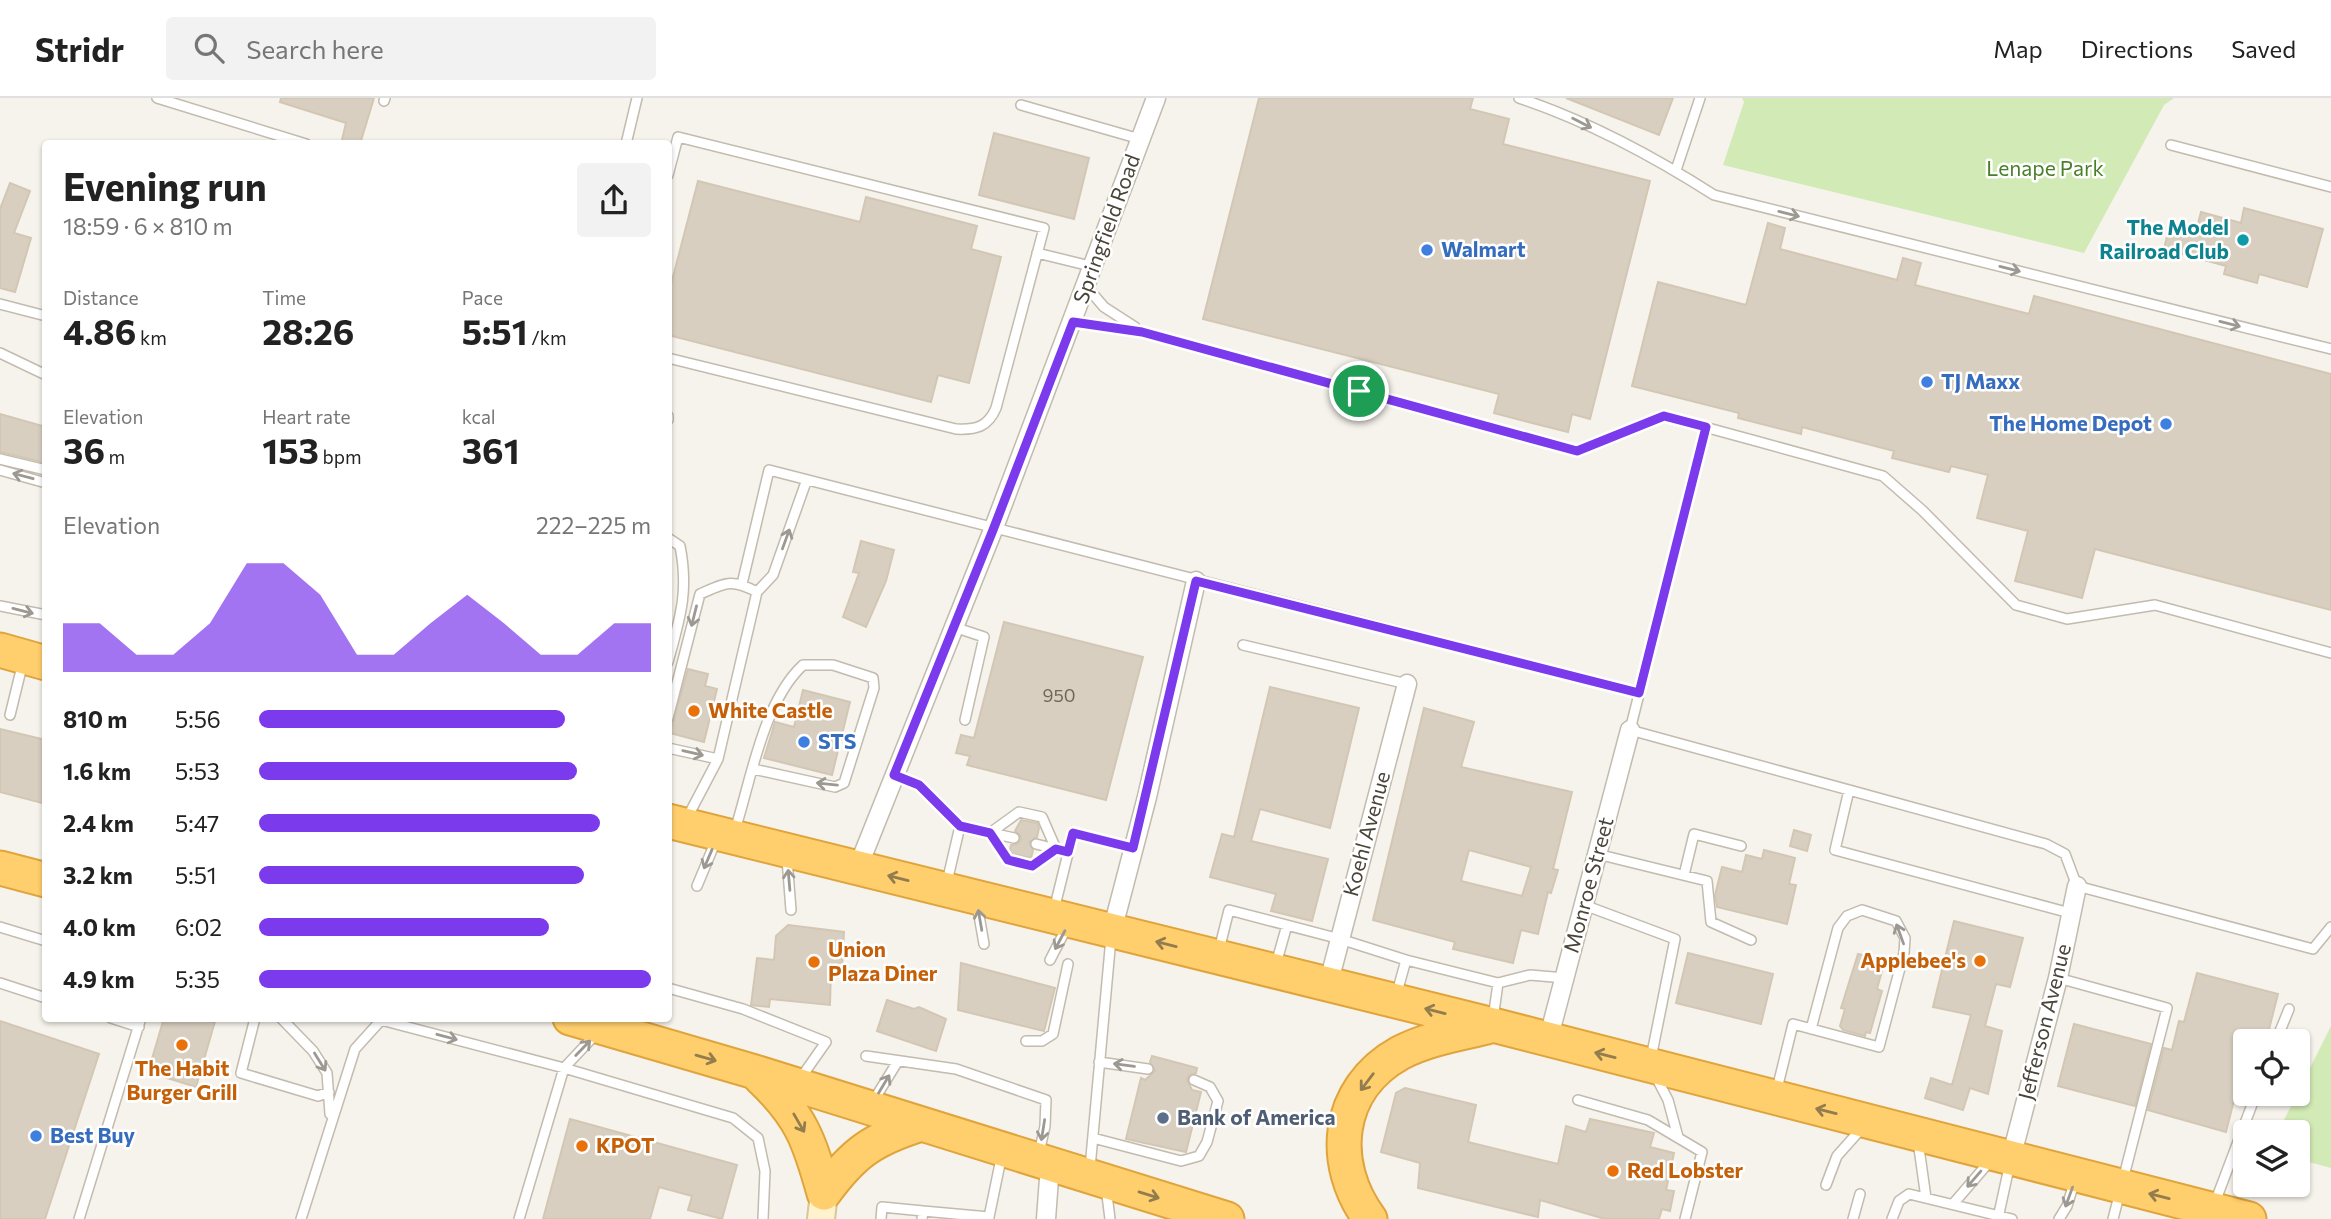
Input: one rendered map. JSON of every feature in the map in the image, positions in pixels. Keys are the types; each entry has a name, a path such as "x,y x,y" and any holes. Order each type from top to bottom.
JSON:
{"highway":[{"path":"676,822 1493,1026 2247,1219"},
{"path":"0,868 41,877"},
{"path":"601,1023 1227,1219"},
{"path":"1370,1219 1350,1185 1343,1157 1348,1117 1365,1083 1386,1062 1412,1047 1493,1026"},
{"path":"755,1072 786,1103 802,1127 813,1152 823,1206"},
{"path":"823,1206 842,1168 869,1144 920,1124"}],"street":[{"name":"Springfield Road","path":"858,867 993,530 1156,98"},
{"path":"1112,931 1196,581"},
{"name":"Koehl Avenue","path":"1328,985 1407,684"},
{"name":"Monroe Street","path":"1548,1040 1630,730"},
{"name":"Jefferson Avenue","path":"2003,1156 2058,978 2077,886"},
{"path":"1043,1162 1046,1219"}],"lane":[{"path":"157,98 293,140"},
{"path":"627,140 637,98"},
{"path":"1519,98 1559,111 1676,170 1714,195 2331,349"},
{"path":"1676,170 1700,98"},
{"path":"1021,105 1140,139"},
{"path":"672,160 678,138 1044,228 996,408 992,419 982,427 956,429 672,359"},
{"path":"2171,145 2331,187"},
{"path":"1037,253 1094,267"},
{"path":"1086,286 1104,307 1142,332"},
{"path":"0,304 42,315"},
{"path":"1073,322 1142,332 1577,451 1664,416 1706,427 1884,476 1923,511 2016,605 2067,619 2155,605 2331,653"},
{"path":"0,353 42,372"},
{"path":"1706,427 1630,730 2046,844 2065,854 2077,886 2313,949 2331,927"},
{"path":"0,458 42,469"},
{"path":"0,470 42,481"},
{"path":"742,584 769,470 993,530 1639,693"},
{"path":"676,822 718,759 757,592 773,575 806,482"},
{"path":"672,541 680,546 686,581 672,644"},
{"path":"672,702 699,594 730,581 757,592"},
{"path":"0,606 42,614"},
{"path":"954,627 984,637 965,720"},
{"path":"1243,645 1407,684"},
{"path":"9,715 23,657"},
{"path":"697,886 726,835 753,769 771,714 793,674 803,665 833,665 868,674 873,678 874,688 844,783 835,787 753,769"},
{"path":"672,749 718,759"},
{"path":"894,775 919,785 960,826 1014,838"},
{"path":"1849,790 1835,850 2070,913"},
{"path":"990,833 1019,812 1042,817 1056,849"},
{"path":"960,826 961,893 984,944"},
{"path":"990,833 1008,860 1032,866 1056,849"},
{"path":"1050,960 1062,918 1068,852 1073,833 1133,848"},
{"path":"1684,875 1694,834 1741,846"},
{"path":"1035,844 1068,852"},
{"path":"786,850 792,909"},
{"path":"1597,854 1707,881 1712,922 1751,940"},
{"path":"1584,905 1675,939 1650,1066 1665,1091 1678,1137"},
{"path":"1217,957 1229,910 1498,983 1530,975 1565,978"},
{"path":"1775,1098 1793,1024 1811,1029 1879,1047 1904,953 1905,938 1896,922 1881,914 1861,910 1847,916 1838,928 1811,1029"},
{"path":"1275,971 1287,925"},
{"path":"0,927 42,940"},
{"path":"1110,1219 1097,1180 1093,1138 1112,931"},
{"path":"1394,1001 1406,960"},
{"path":"1026,1041 1042,1041 1053,1034 1068,964"},
{"path":"2058,978 2167,1008 2113,1219"},
{"path":"0,983 42,997"},
{"path":"1493,1026 1498,983"},
{"path":"672,989 743,1009 826,1042 796,1085"},
{"path":"2281,1029 2289,1009"},
{"path":"254,1022 241,1073 318,1096 329,1092"},
{"path":"285,1022 313,1051 327,1073 331,1119"},
{"path":"301,1219 355,1049 379,1022"},
{"path":"393,1022 564,1068 733,1118 758,1138 765,1171 763,1219"},
{"path":"79,1219 140,1023"},
{"path":"519,1219 564,1068 601,1023"},
{"path":"866,1056 957,1069 1046,1100 1043,1162"},
{"path":"870,1108 898,1061"},
{"path":"1099,1062 1148,1069"},
{"path":"1093,1138 1181,1161 1199,1156 1208,1142 1217,1101 1210,1087 1194,1080"},
{"path":"1578,1100 1637,1116 1702,1152 1685,1219"},
{"path":"2212,1209 2251,1106"},
{"path":"1826,1185 1837,1156 1869,1122"},
{"path":"1917,1135 1926,1198"},
{"path":"881,1219 882,1207 923,1215 989,1217 1003,1149"},
{"path":"1952,1204 2003,1156"},
{"path":"1998,1217 2003,1156"},
{"path":"2059,1219 2067,1206 2077,1175"},
{"path":"1892,1219 1903,1197 1909,1194 2012,1219"},
{"path":"1853,1219 1860,1195"}],"green space":[{"name":"Lenape Park","path":"1742,98 2174,98 2164,105 2084,253 1723,165 1744,102"},
{"path":"2331,1026 2331,1168 2310,1162 2310,1120 2284,1120 2291,1106 2310,1106 2310,1068"}],"building":[{"path":"281,98 374,98 361,140 342,140 346,123 280,102"},
{"name":"Walmart","path":"1259,98 1473,98 1470,109 1509,119 1503,144 1650,181 1590,419 1572,414 1568,432 1532,423 1494,413 1499,394 1203,319"},
{"path":"1566,98 1673,98 1659,135"},
{"path":"994,133 1089,158 1074,219 979,195"},
{"path":"698,181 860,222 866,197 977,226 971,249 1001,257 969,383 938,375 931,402 672,336 672,281"},
{"path":"10,183 30,191 14,233 31,238 15,292 0,288 0,209"},
{"name":"The Model Railroad Club","path":"2244,208 2323,229 2307,287 2259,274 2257,283 2224,274 2226,266 2164,249 2170,224 2196,231 2201,212 2241,223"},
{"path":"1768,223 1785,228 1780,249 1897,280 1903,258 1921,263 1915,285 2029,314 2034,296 2331,374 2331,610 2095,549 2082,598 2015,581 2028,531 1977,518 1988,475 1951,466 1949,472 1892,458 1894,451 1802,427 1801,434 1738,418 1739,413 1632,386 1658,282 1746,305"},
{"path":"0,414 42,426 42,462 0,452"},
{"path":"861,541 894,550 886,581 866,627 843,617 859,573 853,572"},
{"path":"1004,622 1143,657 1106,800 967,765 970,756 956,753 961,735 974,738"},
{"name":"White Castle","path":"688,669 708,674 705,686 717,689 704,742 672,734"},
{"path":"1270,687 1359,708 1330,828 1260,809 1251,841 1328,859 1312,921 1271,911 1276,894 1210,877 1222,834 1234,837"},
{"name":"STS","path":"803,690 850,702 832,775 764,758 775,722 794,727"},
{"path":"1424,708 1474,722 1461,767 1572,792 1553,869 1558,870 1551,893 1548,892 1538,934 1521,930 1513,963 1453,949 1455,942 1373,920","holes":["1469,850 1531,867 1522,896 1461,881"]},
{"path":"0,729 42,739 42,803 0,792"},
{"path":"1021,820 1037,823 1039,828 1037,837 1029,842 1033,850 1031,858 1012,854 1010,850 1011,845 1021,840 1015,831"},
{"path":"1794,830 1811,835 1807,851 1790,846"},
{"path":"1764,850 1795,858 1789,884 1796,885 1787,924 1717,907 1715,895 1722,867 1742,872 1746,855 1762,859"},
{"name":"Applebee's","path":"1954,921 2023,938 2010,987 1996,984 1985,1026 2002,1031 1988,1094 1970,1088 1963,1110 1925,1098 1931,1078 1952,1085 1971,1015 1933,1007"},
{"name":"Union Plaza Diner","path":"788,925 844,932 842,969 831,968 830,1005 770,999 769,1007 751,1005 757,958 774,960 776,936"},
{"path":"1688,953 1773,974 1761,1024 1676,1003"},
{"path":"1858,954 1885,960 1877,989 1882,991 1870,1033 1866,1032 1865,1036 1843,1030 1840,1026 1845,1009 1841,1008"},
{"path":"961,963 1055,988 1044,1031 958,1010"},
{"path":"2197,973 2278,994 2269,1029 2233,1029 2233,1104 2226,1132 2148,1110 2164,1048 2172,1050 2179,1021 2184,1022"},
{"path":"887,1000 914,1009 919,1007 946,1019 936,1051 877,1031"},
{"name":"Best Buy","path":"0,1021 99,1054 45,1219 0,1219"},
{"name":"The Habit Burger Grill","path":"163,1022 215,1022 196,1087 148,1072"},
{"path":"2074,1024 2151,1044 2135,1106 2058,1086"},
{"name":"Bank of America","path":"1152,1056 1197,1068 1196,1073 1189,1075 1187,1080 1192,1090 1201,1092 1186,1152 1126,1139 1141,1078 1145,1080 1155,1071 1150,1062"},
{"path":"1405,1088 1476,1105 1468,1142 1558,1164 1566,1126 1586,1132 1590,1119 1654,1133 1650,1147 1674,1153 1666,1190 1674,1191 1670,1211 1662,1209 1659,1219 1605,1219 1540,1200 1538,1217 1418,1188 1420,1163 1381,1152 1396,1093"},
{"path":"570,1119 737,1165 722,1219 688,1210 692,1196 659,1187 650,1219 543,1219"}],"place":[{"name":"The Model Railroad Club","path":"2243,240"},
{"name":"Walmart","path":"1427,250"},
{"name":"TJ Maxx","path":"1927,382"},
{"name":"The Home Depot","path":"2166,424"},
{"name":"White Castle","path":"694,711"},
{"name":"STS","path":"804,742"},
{"name":"Applebee's","path":"1980,961"},
{"name":"Union Plaza Diner","path":"814,962"},
{"name":"The Habit Burger Grill","path":"182,1045"},
{"name":"Bank of America","path":"1163,1118"},
{"name":"Best Buy","path":"36,1136"},
{"name":"KPOT","path":"582,1146"},
{"name":"Red Lobster","path":"1613,1171"}],"route":[{"path":"1073,322 1142,332 1359,391 1577,451 1664,416 1706,427 1639,693 1196,581 1133,848 1073,833 1068,852 1056,849 1032,866 1008,860 990,833 960,826 919,785 894,775 1073,322"}]}
